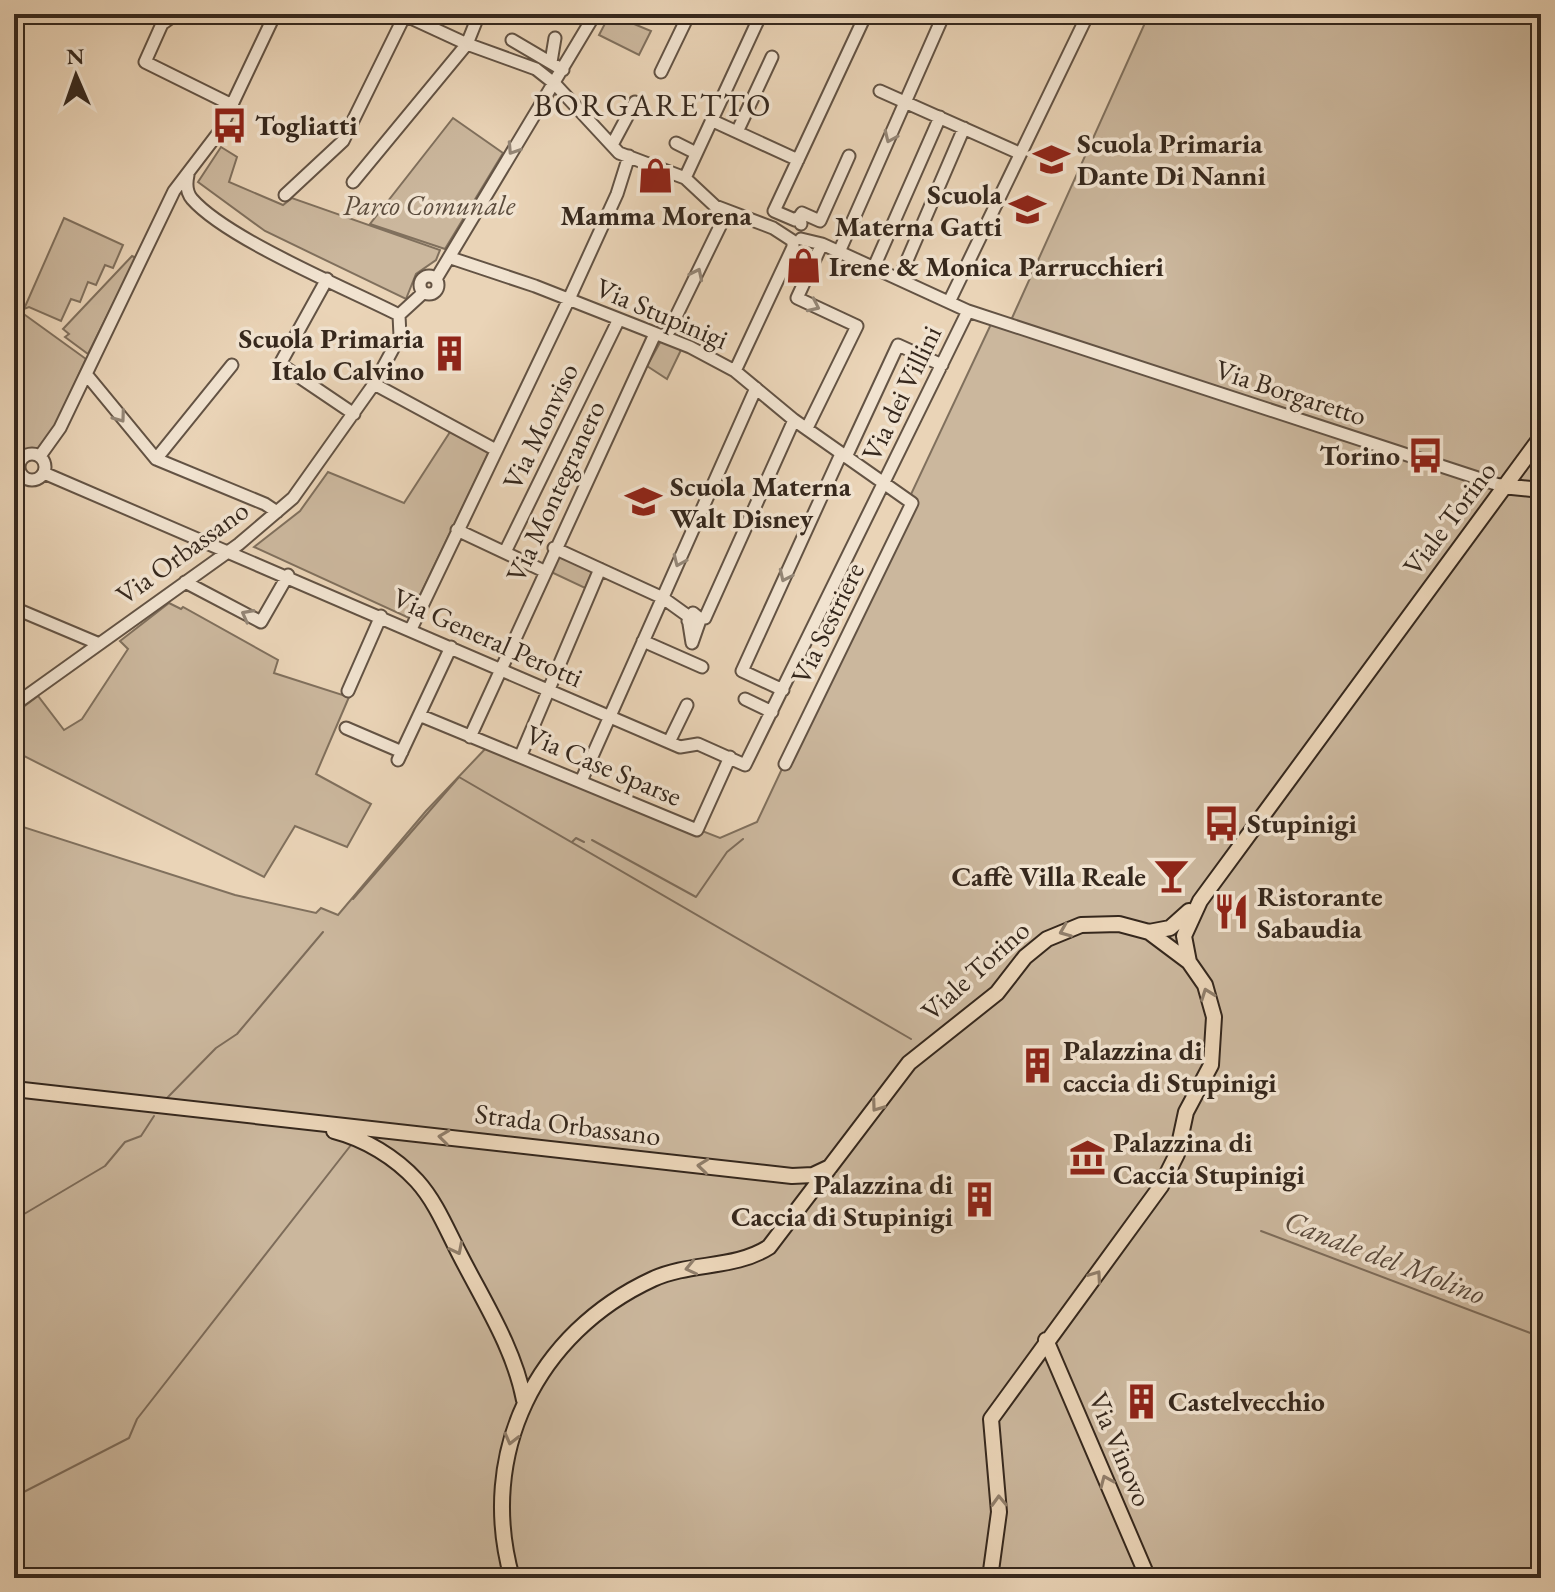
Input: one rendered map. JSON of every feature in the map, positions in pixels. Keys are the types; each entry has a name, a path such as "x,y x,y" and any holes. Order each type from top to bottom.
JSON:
{"main road":[{"name":"Viale Torino","path":"1200,901 1502,486 1541,437"},
{"path":"1502,486 1541,490"},
{"path":"1149,932 1170,928 1200,901"},
{"path":"1189,962 1184,936 1200,901"},
{"name":"Viale Torino","path":"512,1578 503,1528 506,1460 524,1400 559,1351 585,1325 619,1299 654,1279 691,1267 753,1258 769,1247 909,1063 997,993 1025,957 1047,939 1072,928 1100,923 1119,924 1149,932 1189,962 1205,985 1214,1017 1211,1065 1186,1112 1177,1154 1161,1186 991,1419 999,1512 990,1578"},
{"name":"Strada Orbassano","path":"14,1089 295,1121 346,1130 390,1131 792,1176 813,1175 834,1165"},
{"name":"Strada Orbassano","path":"346,1130 404,1168 434,1204 518,1372 524,1400"},
{"path":"390,1131 381,1142 404,1168"},
{"name":"Via Vinovo","path":"1046,1340 1148,1578"}],"street":[{"path":"75,14 98,17 111,14"},
{"path":"176,14 162,24 145,62 232,105"},
{"path":"40,456 60,428 174,191 219,132 275,14"},
{"path":"353,182 467,44 479,14"},
{"path":"661,72 689,14"},
{"path":"685,178 761,14"},
{"path":"801,232 774,211 866,14"},
{"path":"839,252 944,14"},
{"path":"949,302 1019,153 1050,99 1088,14"},
{"path":"285,195 343,141 403,15 467,44 536,69 555,84 612,145 629,156 685,178 704,198 727,212 801,232"},
{"path":"188,193 238,233 399,315 423,293 436,292 436,279 451,258 473,211 555,84 593,15"},
{"path":"551,62 555,38"},
{"path":"512,40 563,70"},
{"path":"737,132 772,57"},
{"path":"880,91 1019,153"},
{"path":"612,145 635,102"},
{"path":"874,267 940,117"},
{"path":"713,121 798,160"},
{"path":"899,279 964,128"},
{"path":"676,143 696,153"},
{"path":"411,629 569,299 617,194 629,156"},
{"path":"807,428 857,326 797,298 802,213 820,221 849,156"},
{"path":"167,209 188,193 190,171"},
{"name":"Via Montegranero","path":"470,737 554,548 660,335 727,212"},
{"path":"735,371 801,232"},
{"name":"Via Borgaretto","path":"801,232 968,311 1502,486"},
{"name":"Via Stupinigi","path":"451,258 660,335 735,371 794,420 912,503"},
{"path":"327,279 280,364 354,414"},
{"name":"Via dei Villini","path":"733,760 745,765 751,758 968,311"},
{"name":"Via Orbassano","path":"14,705 230,551 293,498 374,384 400,336 399,315"},
{"name":"Via Monviso","path":"505,552 618,321"},
{"path":"783,690 742,671 843,456 898,345 942,365"},
{"path":"156,459 232,365"},
{"path":"86,374 156,459 265,504 277,512"},
{"path":"374,384 496,450"},
{"path":"582,779 756,388"},
{"path":"554,548 679,606 694,619 705,618 794,420"},
{"path":"28,455 40,456 45,465 44,473 31,480 17,473 28,455"},
{"name":"Via General Perotti","path":"44,473 288,575 674,745 698,744 733,760"},
{"name":"Via Sestriere","path":"785,764 912,503"},
{"path":"457,530 544,571"},
{"path":"521,755 600,569"},
{"path":"185,582 261,622 288,575"},
{"path":"14,608 97,643"},
{"path":"348,691 381,616"},
{"path":"643,641 702,667"},
{"path":"346,728 400,756 451,647"},
{"path":"745,699 772,712"},
{"path":"674,745 687,705"},
{"name":"Via Case Sparse","path":"419,715 582,779 697,830 733,760"}],"green space":[{"path":"610,14 651,31 639,55 599,35"},
{"path":"1149,14 1541,14 1541,1578 14,1578 14,824 235,895 316,913 321,908 338,915 426,811 487,747 720,838 757,822 992,322 1008,327"},
{"name":"Parco Comunale","path":"453,118 503,153 445,249 370,224"},
{"path":"221,147 237,157 229,182 283,205 292,198 440,250 436,260 416,274 406,299 265,231 198,182"},
{"path":"64,218 123,245 113,268 105,265 96,285 88,282 80,302 71,299 61,321 29,307 24,309"},
{"path":"132,256 136,258 88,354 65,337 69,334 63,329"},
{"path":"14,307 86,359 53,431 37,451 25,451 18,456 14,453"},
{"path":"662,339 682,348 667,379 647,366"},
{"path":"450,432 489,452 409,618 254,547 300,511 328,472 404,503"},
{"path":"557,554 593,570 585,588 549,571"},
{"path":"169,603 181,609 183,607 278,660 274,673 349,697 316,774 371,804 347,847 295,826 264,877 14,751 14,714 38,696 64,730 82,719 128,649 120,641"}],"waterway":[{"path":"353,899 459,777 911,1039"},
{"path":"572,842 576,838 584,842"},
{"path":"592,840 696,897 727,852 743,839"},
{"path":"166,1099 216,1048 237,1034 323,932"},
{"path":"14,1220 105,1166 125,1142 141,1136 154,1116"},
{"path":"14,1497 129,1438 137,1419 351,1145"},
{"name":"Canale del Molino","path":"1261,1231 1541,1337"},
{"name":"Canale del Molino","path":"1541,1515 1536,1542 1541,1544"}],"place":[{"name":"Togliatti","path":"229,125"},
{"name":"Scuola Primaria Dante Di Nanni","path":"1051,159"},
{"name":"Mamma Morena","path":"656,175"},
{"name":"Scuola Materna Gatti","path":"1028,210"},
{"name":"Irene & Monica Parrucchieri","path":"803,266"},
{"name":"Scuola Primaria Italo Calvino","path":"450,354"},
{"name":"Torino","path":"1426,455"},
{"name":"Scuola Materna Walt Disney","path":"644,502"},
{"name":"Stupinigi","path":"1221,823"},
{"name":"Caffè Villa Reale","path":"1172,876"},
{"name":"Ristorante Sabaudia","path":"1231,912"},
{"name":"Palazzina di caccia di Stupinigi","path":"1037,1066"},
{"name":"Palazzina di Caccia Stupinigi","path":"1087,1158"},
{"name":"Palazzina di Caccia di Stupinigi","path":"979,1200"},
{"name":"Castelvecchio","path":"1142,1401"}],"district":[{"name":"BORGARETTO","path":"653,105"}]}
